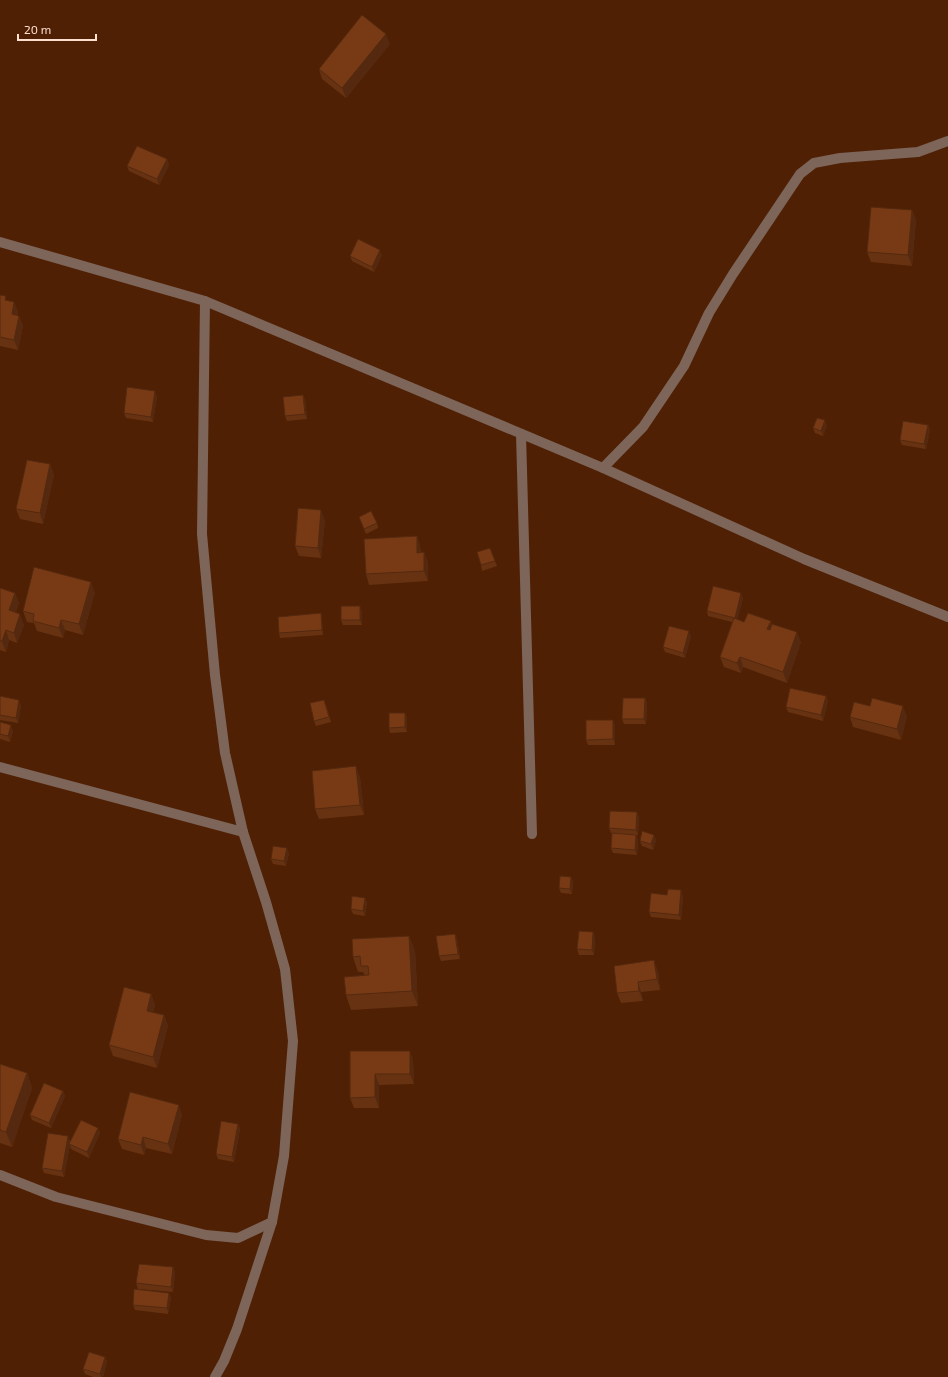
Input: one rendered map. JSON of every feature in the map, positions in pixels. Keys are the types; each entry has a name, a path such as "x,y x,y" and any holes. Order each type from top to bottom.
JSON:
{"street":[{"path":"603,468 643,427 684,366 709,313 800,174 814,163 840,158 918,152 948,142"},
{"path":"0,242 205,301 603,468 804,559 948,617"},
{"path":"205,301 202,534 215,675 225,753 243,832 266,902 285,969 293,1041 284,1156 272,1222 237,1329 224,1361 215,1377"},
{"path":"520,434 532,834"},
{"path":"0,767 243,832"},
{"path":"0,1175 56,1197 206,1235 238,1238 272,1222"}],"building":[{"path":"362,15 386,34 342,88 319,69"},
{"path":"137,146 167,159 157,179 127,166"},
{"path":"871,207 912,210 908,255 867,252"},
{"path":"358,239 380,250 372,267 350,256"},
{"path":"0,295 6,296 5,300 14,302 12,314 19,316 14,340 0,337"},
{"path":"127,387 155,391 151,417 124,413"},
{"path":"303,395 305,414 285,416 283,397"},
{"path":"817,418 825,420 821,431 813,428"},
{"path":"903,421 928,425 924,444 900,440"},
{"path":"27,460 50,464 40,513 16,509"},
{"path":"298,508 321,510 318,548 295,546"},
{"path":"371,511 377,523 364,529 359,517"},
{"path":"417,536 417,553 424,552 424,571 366,574 364,539"},
{"path":"490,548 495,561 481,565 477,552"},
{"path":"34,567 91,582 79,624 61,620 59,628 33,621 34,614 23,611"},
{"path":"713,586 741,593 735,618 707,611"},
{"path":"0,588 15,593 9,610 20,614 14,633 6,630 2,641 0,641"},
{"path":"341,606 360,606 360,620 341,620"},
{"path":"321,613 322,630 279,633 278,617"},
{"path":"748,613 771,621 767,629 770,630 772,624 797,632 783,672 740,657 737,663 720,657 734,618 744,622"},
{"path":"669,626 689,631 683,653 663,647"},
{"path":"790,688 826,696 821,715 786,707"},
{"path":"0,696 19,700 16,718 0,715"},
{"path":"623,698 645,698 644,719 622,719"},
{"path":"872,698 903,706 897,729 850,717 854,702 870,706"},
{"path":"324,700 329,717 314,721 310,703"},
{"path":"389,713 405,713 405,727 389,728"},
{"path":"586,720 613,720 613,739 586,740"},
{"path":"0,722 11,725 8,736 0,734"},
{"path":"356,766 360,805 315,809 312,771"},
{"path":"610,811 637,812 636,830 609,828"},
{"path":"642,831 654,835 651,844 640,841"},
{"path":"612,833 636,835 635,850 611,848"},
{"path":"273,846 287,848 284,861 271,859"},
{"path":"560,876 571,877 570,889 559,888"},
{"path":"668,889 681,890 679,915 649,912 651,893 667,895"},
{"path":"352,896 365,898 363,911 351,909"},
{"path":"579,931 593,932 592,950 577,949"},
{"path":"455,934 458,954 439,956 436,936"},
{"path":"409,936 412,991 346,995 344,977 369,975 368,966 361,966 360,956 353,957 352,939"},
{"path":"654,960 657,979 638,982 639,991 617,993 614,966"},
{"path":"124,987 151,994 147,1011 164,1015 153,1057 109,1045"},
{"path":"350,1051 410,1051 410,1074 375,1074 375,1097 350,1098"},
{"path":"0,1064 27,1073 6,1132 0,1130"},
{"path":"44,1083 63,1091 49,1123 30,1115"},
{"path":"130,1092 179,1105 168,1144 143,1137 141,1145 118,1139"},
{"path":"81,1120 98,1128 87,1152 69,1144"},
{"path":"221,1121 238,1124 232,1157 216,1154"},
{"path":"48,1133 68,1136 62,1171 42,1168"},
{"path":"139,1264 173,1267 171,1287 136,1283"},
{"path":"134,1289 169,1293 167,1308 133,1305"},
{"path":"89,1352 105,1357 100,1374 83,1369"}]}
